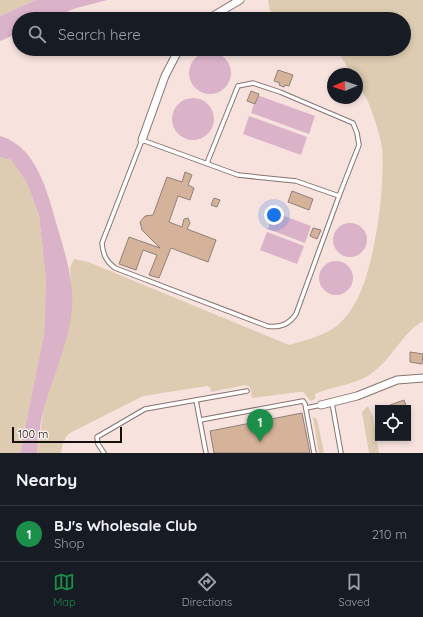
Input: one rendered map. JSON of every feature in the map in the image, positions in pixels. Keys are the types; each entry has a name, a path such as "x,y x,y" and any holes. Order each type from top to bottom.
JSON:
{"street":[{"path":"220,12 240,0"},
{"path":"142,140 165,76 175,56"},
{"path":"321,405 332,403 397,380 423,378"}],"lane":[{"path":"206,163 238,86 253,83 280,92 353,123 358,133 359,145 296,314 285,325 267,326 121,271 109,264 105,258 102,243 142,140 206,163 238,174 296,182 339,196"},
{"path":"104,453 98,444 97,437 142,410 247,391"},
{"path":"196,400 206,453"},
{"path":"200,420 303,401 306,408 314,453"},
{"path":"332,403 342,453"},
{"path":"306,408 321,405"}],"shaded area":[{"path":"0,0 36,0 0,16"},
{"path":"36,0 107,0 66,12 12,12 12,36 0,41 0,16"},
{"path":"268,0 423,0 423,321 409,332 386,360 372,373 352,383 315,394 315,399 311,401 303,392 252,398 250,387 245,385 211,392 210,387 207,386 143,396 68,434 63,443 61,453 37,453 44,407 64,343 72,310 70,268 74,259 88,262 289,345 315,337 334,328 348,314 359,296 370,263 377,231 381,196 383,162 382,148 375,120 363,93 363,68 348,68 340,56 411,56 411,12 270,11"},
{"path":"199,56 221,56 225,58 231,73 229,81 225,88 210,94 195,88 189,73 195,58"},
{"path":"257,95 315,116 309,134 251,113"},
{"path":"193,98 208,104 214,119 208,134 193,140 178,134 172,119 178,104"},
{"path":"249,116 307,137 301,155 243,134"},
{"path":"0,136 13,141 23,150 32,160 39,173 50,200 63,246 72,288 71,320 65,345 43,411 37,453 20,453 44,334 46,280 39,215 27,183 11,160 0,157"},
{"path":"0,157 11,160 27,183 39,215 46,280 44,334 20,453 0,453"},
{"path":"274,212 311,226 305,243 268,229"},
{"path":"350,223 356,224 362,228 366,234 366,246 362,252 356,256 350,257 344,256 338,252 334,246 333,240 334,234 338,228 344,224"},
{"path":"267,232 304,246 297,264 260,250"},
{"path":"336,261 342,262 348,266 352,272 352,284 348,290 342,294 336,295 330,294 324,290 320,284 319,278 320,272 324,266 330,262"},
{"path":"368,406 373,416 375,441 377,441 379,453 369,453 362,412"},
{"path":"313,417 317,419 324,453 319,453"}],"building":[{"path":"278,70 293,75 289,86 285,85 284,87 279,85 280,83 274,81"},
{"path":"251,91 259,94 255,104 247,101"},
{"path":"185,172 192,175 188,185 194,188 190,200 178,196 169,222 182,227 184,219 188,218 190,223 187,229 216,240 208,262 171,248 159,278 149,275 157,255 143,250 136,270 119,264 129,237 160,248 142,230 140,222 145,216 153,215 167,177 182,182"},
{"path":"292,191 313,199 309,210 288,202"},
{"path":"214,198 220,200 217,207 211,205"},
{"path":"313,228 321,230 317,239 310,236"},
{"path":"410,352 423,354 422,364 410,362"},
{"path":"404,400 406,405 390,405"},
{"path":"302,413 310,453 214,453 210,431"}],"place":[{"name":"BJ's Wholesale Club","path":"260,442"}]}
